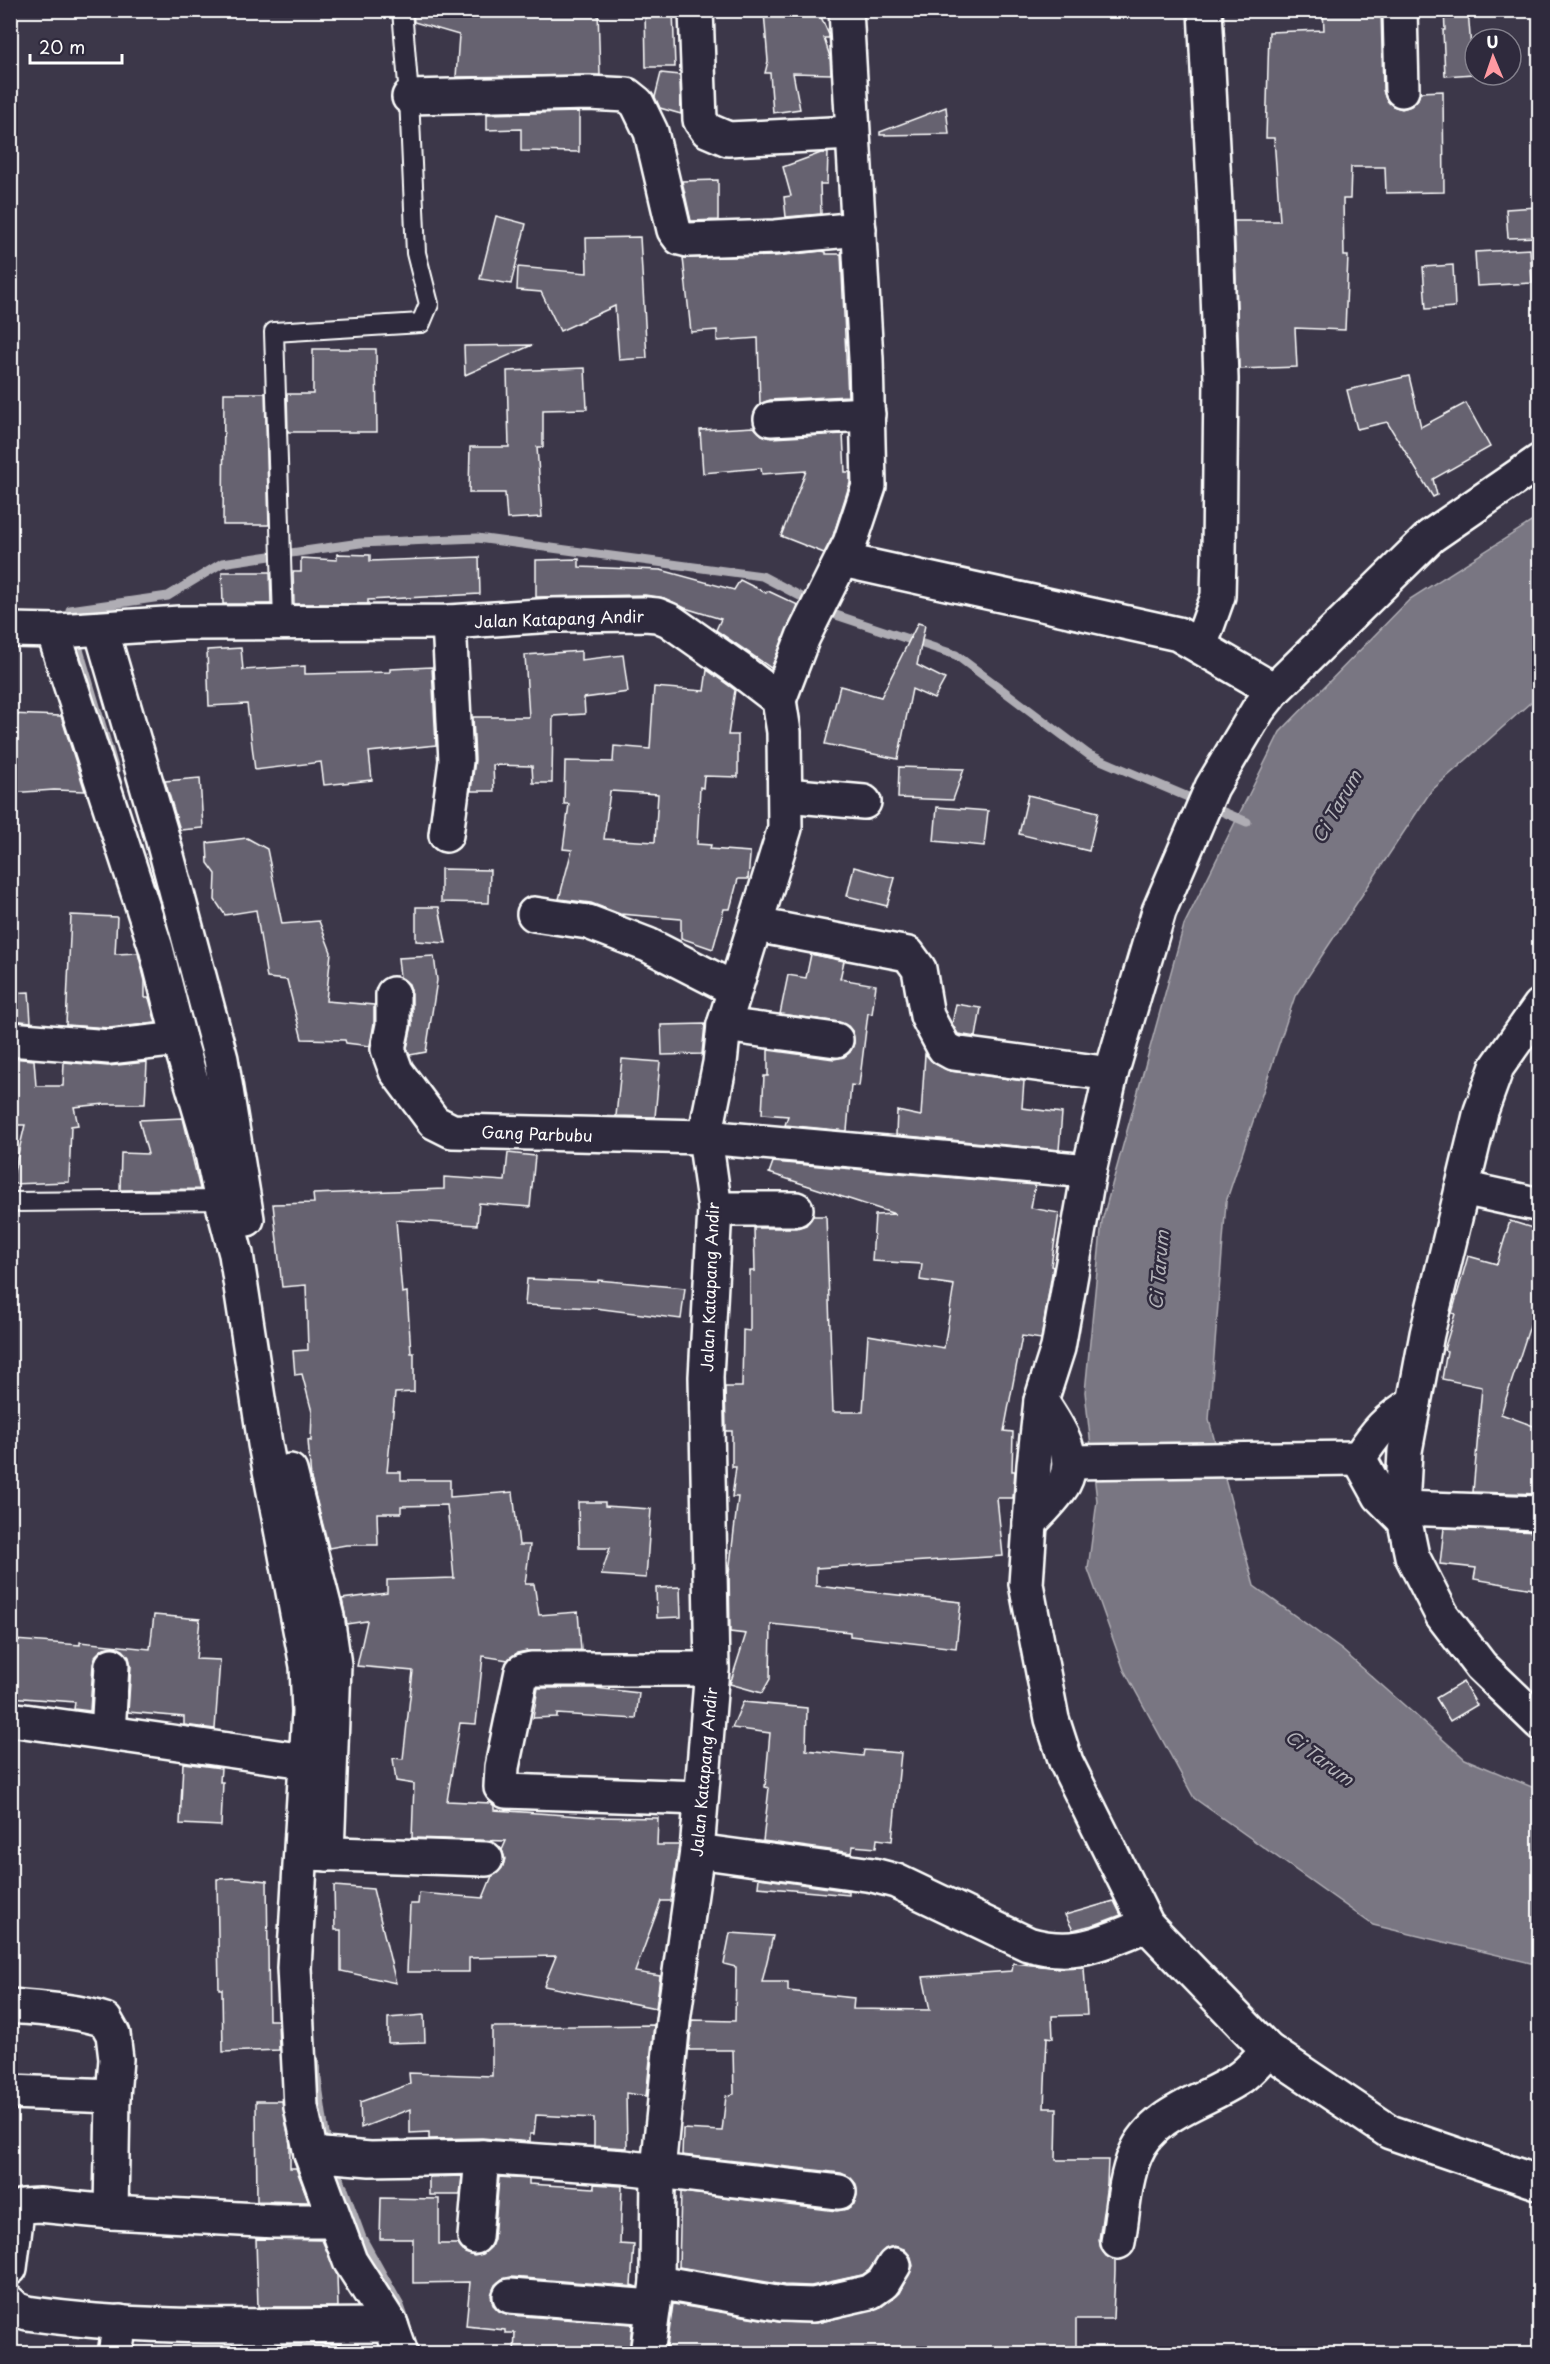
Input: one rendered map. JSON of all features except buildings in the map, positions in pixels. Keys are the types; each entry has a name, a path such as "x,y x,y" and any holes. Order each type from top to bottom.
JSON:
{"street":[{"path":"696,10 700,120 707,130 728,140 852,133"},
{"path":"778,700 803,637 842,560 862,511 869,486 868,414 846,10"},
{"path":"1197,644 1204,635 1218,596 1220,542 1221,378 1205,10"},
{"path":"1400,10 1402,90"},
{"path":"409,97 589,93 627,95 637,103 651,132 674,230 680,238 688,240 775,237 859,229"},
{"path":"771,419 868,414"},
{"path":"1539,460 1431,536 1274,690 1258,710 1207,800 1159,911 1111,1074 1089,1171 1058,1348 1041,1401 1026,1584 1052,1719 1066,1762 1147,1925 1268,2050 1389,2132 1539,2183"},
{"path":"842,560 1178,634 1274,690"},
{"name":"Jalan Katapang Andir","path":"10,630 74,630 180,623 449,622 554,615 657,615 669,620 778,700 784,732 785,828 724,1025 720,1063 705,1137 715,1209 706,1377 712,1669 697,1851 674,2021 658,2170 655,2295 647,2354"},
{"path":"446,835 456,761 449,622"},
{"path":"74,630 90,748 156,948 179,1039 210,1144 232,1199 281,1428 327,1617 334,1665 313,1853 294,1968 301,2107 322,2154 334,2221 350,2261 396,2339"},
{"path":"74,630 153,804 222,1059 236,1254 265,1444 307,1666 309,1712 306,1761 313,1853"},
{"path":"786,795 864,802"},
{"path":"534,914 588,922 648,945 734,989"},
{"path":"756,926 908,954 920,969 927,1016 944,1048 953,1053 1111,1074"},
{"name":"Gang Parbubu","path":"393,994 393,1025 388,1049 396,1071 434,1122 452,1131 705,1137 1089,1171"},
{"path":"1539,1005 1497,1066 1481,1110 1427,1334 1405,1451 1403,1514 1412,1556 1442,1615 1481,1666 1539,1723"},
{"path":"724,1025 836,1040"},
{"path":"10,1039 109,1047 179,1039"},
{"path":"1462,1188 1539,1205"},
{"path":"715,1209 796,1209"},
{"path":"1030,1523 1064,1483 1070,1462 1061,1435 1041,1401"},
{"path":"1359,1458 1378,1430 1391,1417 1414,1403"},
{"path":"1070,1462 1359,1458"},
{"path":"1359,1458 1380,1496 1403,1514 1539,1513"},
{"path":"108,1733 112,1665"},
{"path":"701,1798 506,1791 501,1787 502,1767 522,1671 531,1669 712,1669"},
{"path":"10,1719 306,1761"},
{"path":"697,1851 873,1875 896,1881 1028,1944 1049,1950 1084,1949 1147,1925"},
{"path":"313,1853 486,1858"},
{"path":"10,2006 65,2010 105,2020 113,2034 116,2059 111,2212"},
{"path":"1118,2242 1128,2179 1135,2154 1151,2132 1171,2114 1239,2078 1268,2050"},
{"path":"10,2092 113,2096"},
{"path":"322,2154 370,2159 482,2157 658,2170 839,2192"},
{"path":"475,2237 482,2157"},
{"path":"10,2268 17,2212 23,2206 275,2221 334,2221"},
{"path":"510,2296 655,2295 813,2305 870,2292 883,2283 894,2265"},
{"path":"10,2303 16,2309 27,2313 117,2338 201,2326 396,2339"}],"lane":[{"path":"283,622 274,332 421,323 429,304 416,253 409,97 402,10"},
{"path":"10,1202 232,1199"}],"water":[{"name":"Ci Tarum","path":"1539,517 1539,695 1431,791 1295,996 1226,1202 1209,1420 1254,1586 1342,1650 1465,1759 1539,1790 1539,1965 1373,1925 1194,1798 1124,1670 1088,1569 1097,1501 1085,1392 1102,1221 1184,925 1280,732 1410,599"}],"waterway":[{"path":"115,770 80,653 70,610 168,596 222,563 360,543 477,538 762,576 836,615 956,655 1089,755 1247,822"},
{"path":"314,2058 325,2134 338,2173 362,2238 400,2306 406,2323"}]}
